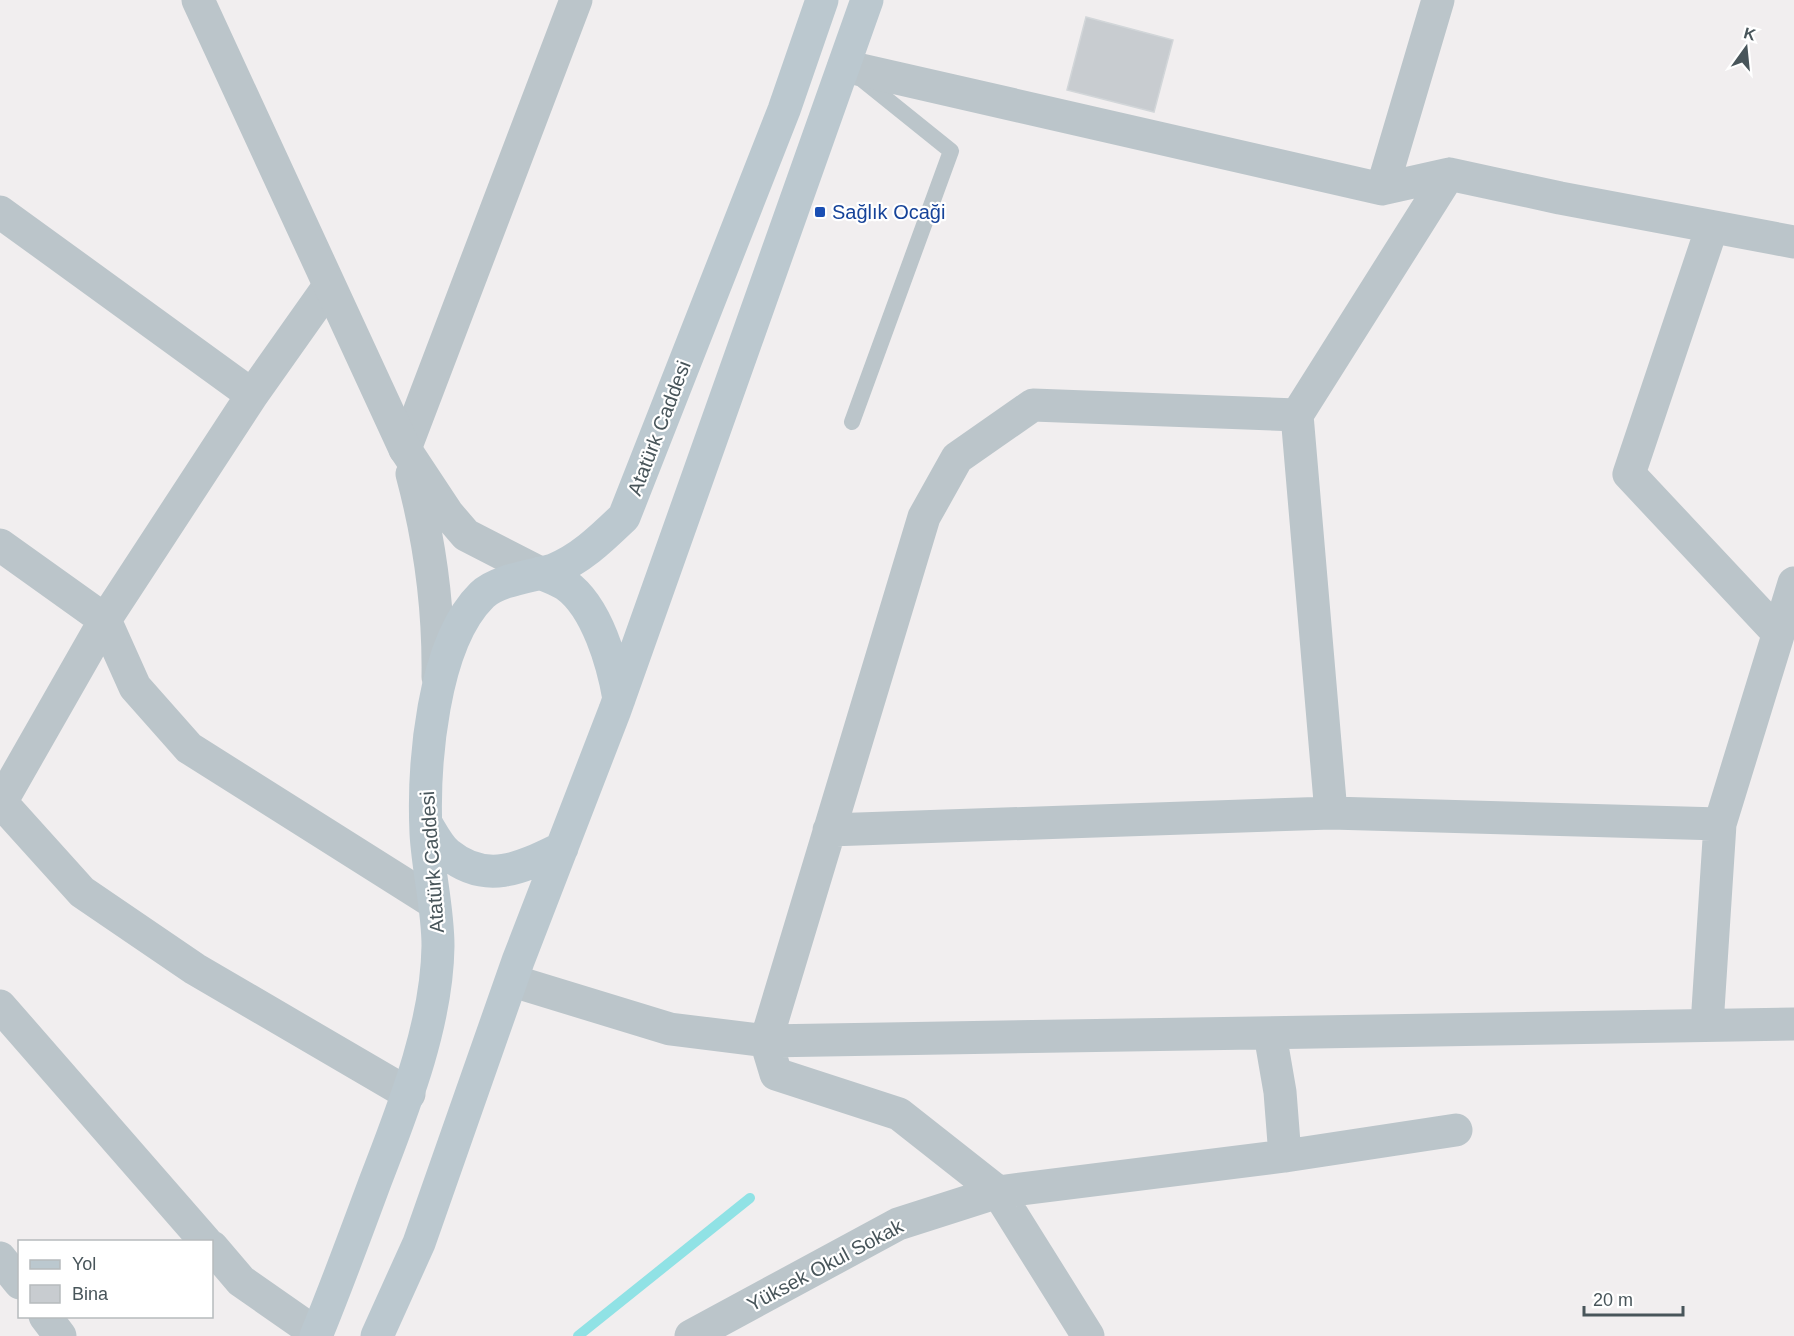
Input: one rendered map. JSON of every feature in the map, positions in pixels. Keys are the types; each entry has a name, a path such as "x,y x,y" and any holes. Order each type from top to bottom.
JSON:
{"main road":[{"name":"Atatürk Caddesi","path":"317,1335 409,1094 430,1009 438,946 426,824 427,765 438,682 461,625 483,594 554,569 590,549 624,517 784,110 822,0"},
{"path":"377,1336 419,1243 513,981 619,699 867,0"},
{"path":"540,573 567,586 584,604 614,671 619,699"},
{"path":"426,824 446,853 467,866 489,872 516,870 562,848"}],"street":[{"path":"198,0 405,449 448,514 466,535 540,573"},
{"path":"438,682 439,638 434,576 427,535 405,449 576,0"},
{"path":"1382,189 1438,0"},
{"path":"844,66 1382,189 1449,174 1560,198 1794,242"},
{"path":"1331,813 1297,415 1449,174"},
{"path":"0,212 252,394"},
{"path":"1712,226 1629,474 1778,633"},
{"path":"329,286 252,394 105,620 1,802 82,892 195,969 409,1094"},
{"path":"1088,1336 998,1192 899,1114 776,1074 766,1041 924,517 957,458 1033,405 1297,415"},
{"path":"0,545 105,620 135,687 189,748 433,902"},
{"path":"1707,1025 1720,824 1794,583"},
{"path":"830,830 1331,813 1720,824"},
{"path":"513,981 670,1029 766,1041 1794,1024"},
{"path":"0,1006 204,1240"},
{"path":"1270,1034 1280,1092 1285,1156"},
{"name":"Yüksek Okul Sokak","path":"691,1336 898,1224 998,1192 1285,1156 1456,1130"},
{"path":"213,1248 241,1281 317,1335"},
{"path":"0,1258 18,1281"},
{"path":"46,1318 60,1336"}],"lane":[{"path":"844,66 951,151 852,422"}],"building":[{"path":"1086,17 1173,40 1154,112 1067,90"}],"waterway":[{"path":"578,1336 750,1198"}],"place":[{"name":"Sağlık Ocaği","path":"820,212"}]}
